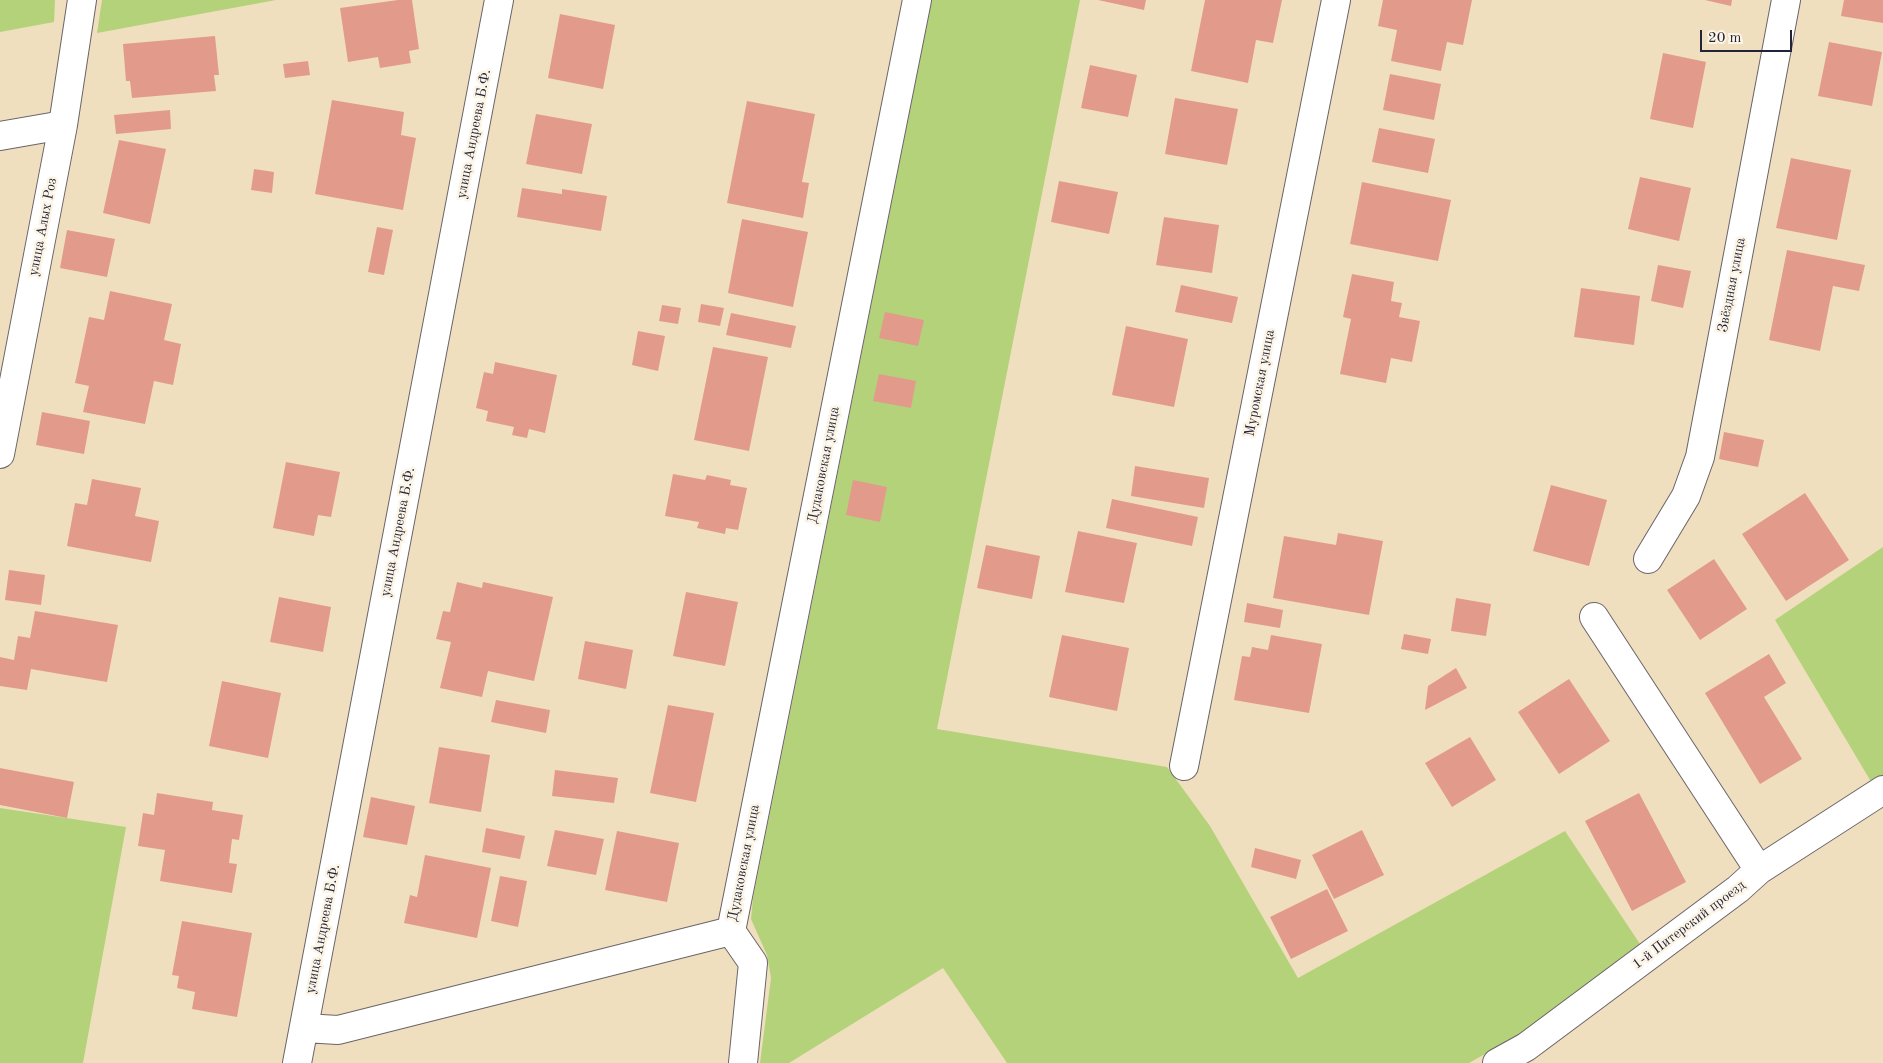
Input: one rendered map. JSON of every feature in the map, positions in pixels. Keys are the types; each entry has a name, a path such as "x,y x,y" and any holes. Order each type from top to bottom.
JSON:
{"street":[{"name":"улица Алых Роз","path":"0,454 63,125 82,0"},
{"name":"улица Андреева Б.Ф.","path":"296,1063 499,0"},
{"name":"Дудаковская улица","path":"731,931 916,0"},
{"name":"Муромская улица","path":"1184,766 1336,0"},
{"name":"Звёздная улица","path":"1648,559 1686,496 1700,457 1786,0"},
{"path":"0,136 63,125"},
{"path":"1594,617 1759,870"},
{"name":"1-й Питерский проезд","path":"1497,1063 1526,1047 1738,889 1759,870 1883,790"},
{"path":"304,1028 338,1030 731,931 753,962 743,1063"}],"green space":[{"path":"0,0 55,0 54,22 0,32"},
{"path":"102,0 276,0 97,33"},
{"path":"932,0 1080,0 937,729 1167,767 1210,826 1298,978 1565,831 1642,947 1517,1036 1469,1063 1007,1063 943,968 789,1063 760,1063 771,978 767,955 751,919 753,898"},
{"path":"1883,547 1883,779 1873,785 1775,620"},
{"path":"0,808 126,827 83,1063 0,1063"}],"building":[{"path":"398,0 412,0 419,49 409,51 411,63 380,68 378,57 348,62 340,8"},
{"path":"1098,0 1146,0 1144,10"},
{"path":"1205,0 1282,0 1273,43 1256,40 1248,83 1191,71"},
{"path":"1383,0 1472,0 1463,45 1447,42 1441,71 1391,61 1397,30 1378,26"},
{"path":"1705,0 1732,0 1731,6"},
{"path":"1844,0 1883,0 1883,23 1841,16"},
{"path":"560,14 615,25 603,89 548,78"},
{"path":"215,36 219,75 214,75 216,91 132,98 130,81 126,81 123,44"},
{"path":"1829,42 1882,52 1872,106 1818,96"},
{"path":"1663,53 1706,62 1693,128 1650,119"},
{"path":"308,61 310,75 285,78 283,64"},
{"path":"1090,65 1137,75 1128,117 1081,108"},
{"path":"1390,74 1441,84 1434,120 1383,110"},
{"path":"1175,98 1238,109 1227,165 1165,154"},
{"path":"332,100 404,112 401,135 416,138 403,210 315,194"},
{"path":"747,101 815,114 802,182 809,183 803,218 727,203"},
{"path":"170,110 171,129 116,134 114,115"},
{"path":"536,114 592,124 582,174 526,164"},
{"path":"1379,128 1435,139 1428,173 1372,162"},
{"path":"119,140 166,149 150,224 103,213"},
{"path":"1791,158 1851,170 1837,240 1776,228"},
{"path":"254,169 274,172 272,193 251,190"},
{"path":"1640,177 1691,188 1679,241 1628,229"},
{"path":"1059,181 1118,192 1109,234 1051,222"},
{"path":"1362,182 1451,200 1438,261 1350,244"},
{"path":"522,188 562,194 562,189 607,196 601,231 517,217"},
{"path":"1164,217 1219,225 1212,273 1156,265"},
{"path":"742,219 808,232 793,307 728,293"},
{"path":"377,227 393,230 384,275 368,272"},
{"path":"67,230 115,239 107,277 60,268"},
{"path":"1787,250 1865,265 1859,291 1833,286 1820,351 1769,340"},
{"path":"1658,265 1691,271 1683,308 1651,301"},
{"path":"1352,274 1394,282 1391,301 1402,303 1399,317 1420,321 1412,362 1391,358 1386,383 1340,374 1351,319 1343,317"},
{"path":"1181,285 1238,297 1232,323 1175,312"},
{"path":"1581,288 1640,296 1634,345 1574,337"},
{"path":"110,291 172,304 164,340 181,344 173,385 154,381 145,424 83,412 89,386 75,383 89,317 104,320"},
{"path":"701,304 724,308 720,326 698,322"},
{"path":"662,305 681,308 678,324 659,321"},
{"path":"885,312 924,320 918,346 879,338"},
{"path":"731,313 796,326 791,348 726,335"},
{"path":"1126,326 1188,339 1174,407 1112,395"},
{"path":"638,331 665,336 658,371 632,365"},
{"path":"713,347 768,357 749,451 694,440"},
{"path":"495,362 557,375 545,433 529,429 527,438 512,435 514,427 486,421 488,411 476,408 484,372 493,374"},
{"path":"879,374 916,381 911,408 873,401"},
{"path":"42,412 90,421 84,454 36,445"},
{"path":"1724,432 1764,440 1758,467 1719,459"},
{"path":"286,462 340,472 331,517 318,515 314,536 273,528"},
{"path":"1135,466 1209,478 1204,508 1131,496"},
{"path":"673,474 705,480 707,475 731,480 730,485 747,488 738,530 726,528 725,534 697,528 699,522 665,516"},
{"path":"92,479 141,488 135,516 159,521 151,562 67,546 75,503 87,505"},
{"path":"853,480 887,487 880,522 846,515"},
{"path":"1551,485 1607,500 1589,566 1533,551"},
{"path":"1805,493 1849,560 1786,601 1742,534"},
{"path":"1112,499 1198,517 1192,546 1106,528"},
{"path":"1078,531 1137,543 1124,603 1065,592"},
{"path":"1338,533 1383,541 1369,615 1273,598 1284,536 1336,545"},
{"path":"986,545 1040,556 1032,599 977,588"},
{"path":"1714,559 1747,609 1700,640 1667,590"},
{"path":"9,570 45,575 41,605 5,600"},
{"path":"457,582 482,588 483,582 553,597 534,681 488,671 482,697 440,688 451,642 436,639 443,611 450,612"},
{"path":"686,592 738,602 725,666 673,656"},
{"path":"279,597 331,607 323,652 270,642"},
{"path":"1456,598 1491,604 1486,636 1451,631"},
{"path":"1247,603 1283,610 1280,628 1244,622"},
{"path":"35,611 118,625 107,682 31,669 27,690 0,686 0,657 14,660 18,636 30,638"},
{"path":"1404,634 1431,639 1428,654 1401,649"},
{"path":"1062,635 1129,648 1117,711 1049,697"},
{"path":"1271,635 1322,644 1309,713 1234,700 1242,656 1250,657 1252,647 1268,650"},
{"path":"585,641 633,650 626,689 578,679"},
{"path":"1769,654 1786,683 1764,697 1802,759 1760,784 1705,693"},
{"path":"1456,668 1467,688 1425,710 1428,686"},
{"path":"1569,679 1610,741 1559,774 1518,712"},
{"path":"222,681 281,693 268,758 209,746"},
{"path":"496,700 550,710 546,733 491,722"},
{"path":"668,705 714,713 696,802 650,793"},
{"path":"1470,737 1496,780 1452,807 1425,763"},
{"path":"439,747 490,755 481,812 429,803"},
{"path":"0,768 74,782 67,818 0,805"},
{"path":"555,770 618,778 614,803 552,796"},
{"path":"157,793 213,802 212,810 243,815 239,840 232,839 229,863 237,864 232,893 160,881 165,850 138,846 143,813 154,815"},
{"path":"1639,793 1686,882 1632,911 1585,821"},
{"path":"371,797 415,806 407,845 363,837"},
{"path":"486,828 525,836 520,859 482,852"},
{"path":"555,830 604,839 596,875 547,866"},
{"path":"1362,830 1384,875 1334,899 1312,855"},
{"path":"617,831 679,843 667,902 605,890"},
{"path":"1255,848 1301,860 1296,879 1251,867"},
{"path":"425,855 491,868 477,938 404,923 410,895 417,897"},
{"path":"500,876 527,881 518,927 491,921"},
{"path":"1327,889 1348,931 1291,959 1270,917"},
{"path":"182,921 252,933 237,1017 192,1009 195,992 177,988 179,976 172,975"}]}
